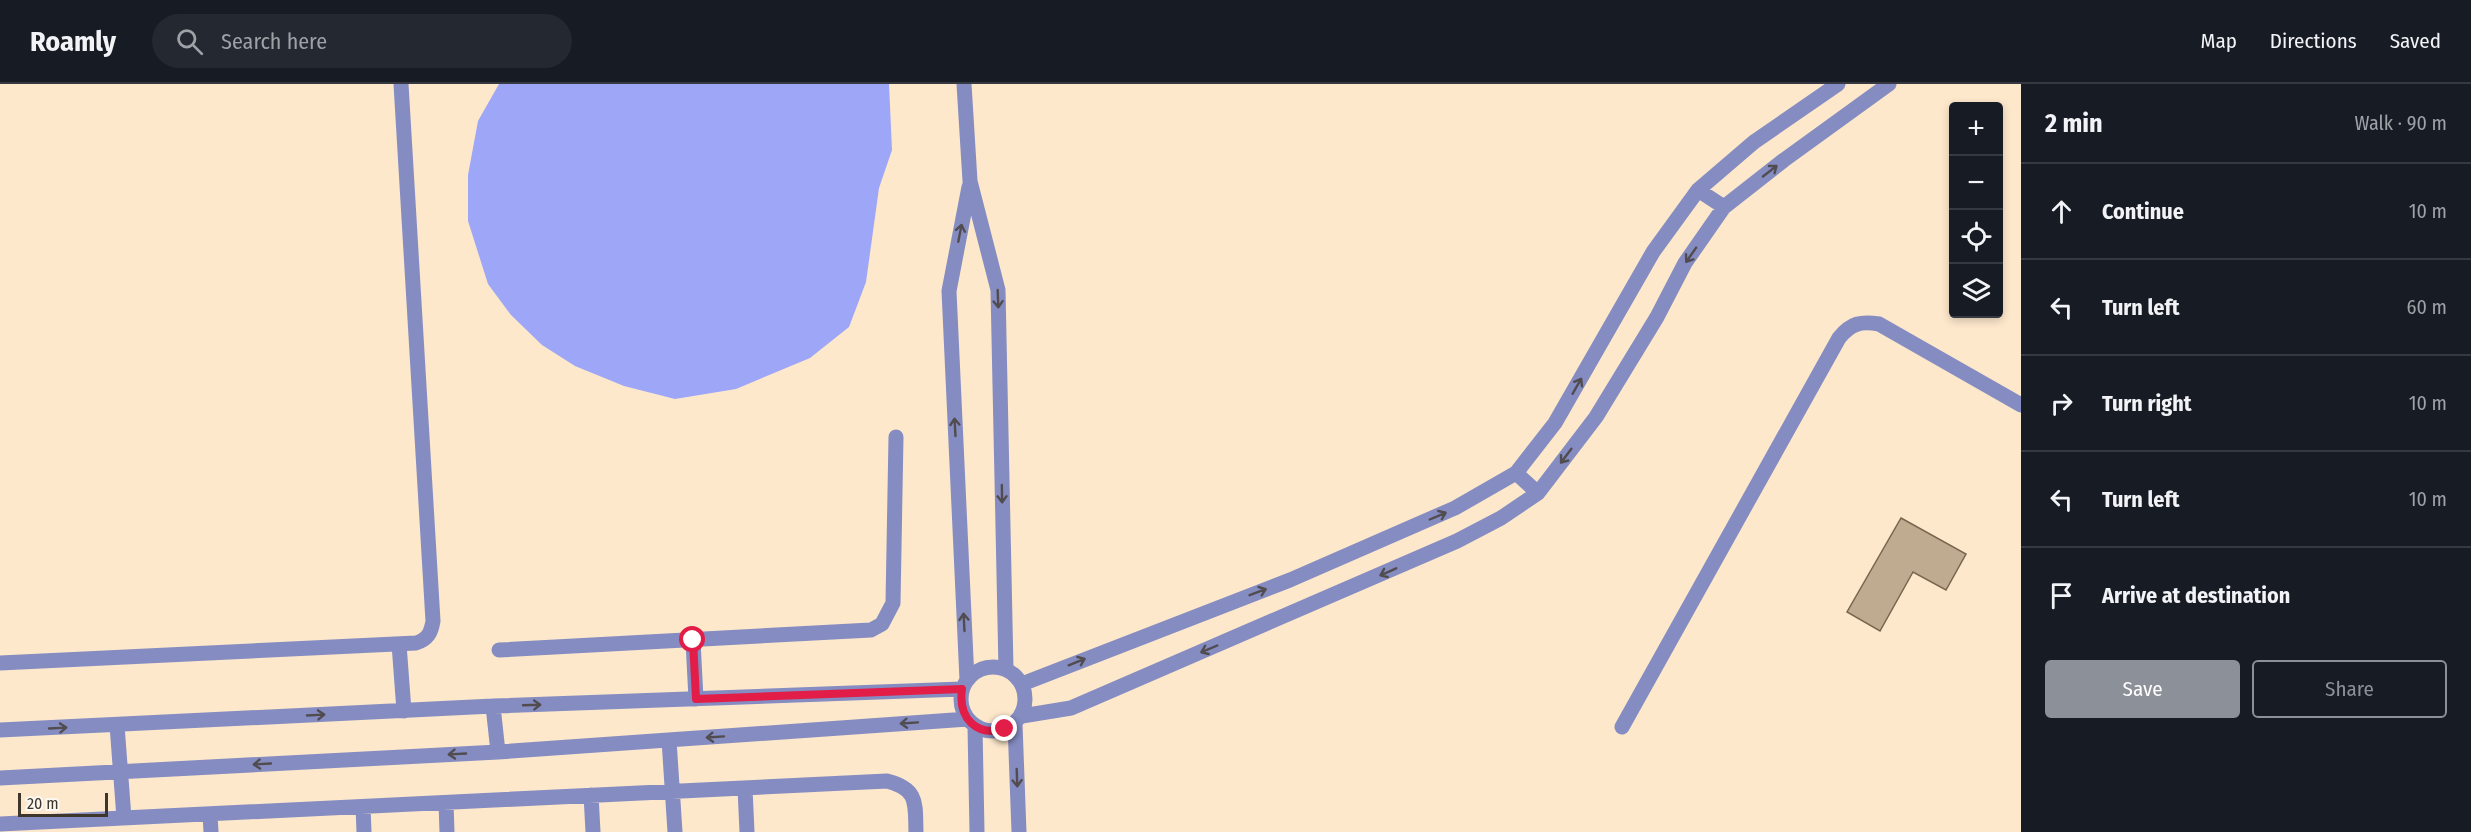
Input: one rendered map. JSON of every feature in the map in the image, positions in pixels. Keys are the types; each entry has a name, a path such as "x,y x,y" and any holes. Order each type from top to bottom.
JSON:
{"lane":[{"path":"0,663 416,643 425,640 431,632 433,621 401,84"},
{"path":"964,84 970,181 998,290 1006,669"},
{"path":"1022,684 1301,575 1455,508 1516,473 1556,423 1653,252 1698,190 1754,142 1839,84"},
{"path":"0,778 498,752 971,723 995,732 1018,720 1071,708 1457,541 1501,518 1538,493 1596,417 1658,316 1685,263 1724,207 1784,160 1890,84"},
{"path":"970,181 949,291 965,685 962,710 971,723 977,832"},
{"path":"1698,190 1724,207"},
{"path":"1622,726 1846,329 1855,323 1865,321 1879,324 2021,405"},
{"path":"499,650 857,633 871,630 882,624 893,603 896,437"},
{"path":"1516,473 1538,493"},
{"path":"693,640 696,699"},
{"path":"399,644 404,711"},
{"path":"0,730 965,685 975,673 985,668 996,667 1006,669 1016,675 1022,684 1026,705 1018,720 1019,832"},
{"path":"493,706 498,752"},
{"path":"117,724 124,818"},
{"path":"669,740 675,832"},
{"path":"0,824 41,827 124,818 887,781 901,784 912,792 916,807 916,832"},
{"path":"745,788 747,832"},
{"path":"591,795 593,832"},
{"path":"446,803 447,832"},
{"path":"363,807 364,832"},
{"path":"210,814 211,832"}],"water":[{"path":"499,84 889,84 892,150 879,188 866,282 849,327 810,358 736,389 675,399 624,386 575,366 542,345 511,315 488,284 468,221 468,175 478,121"}],"building":[{"path":"1901,518 1966,554 1946,590 1913,572 1880,631 1847,612"}],"route":[{"path":"693,640 696,699 962,689 962,710 975,726 995,732 1005,729"}]}
